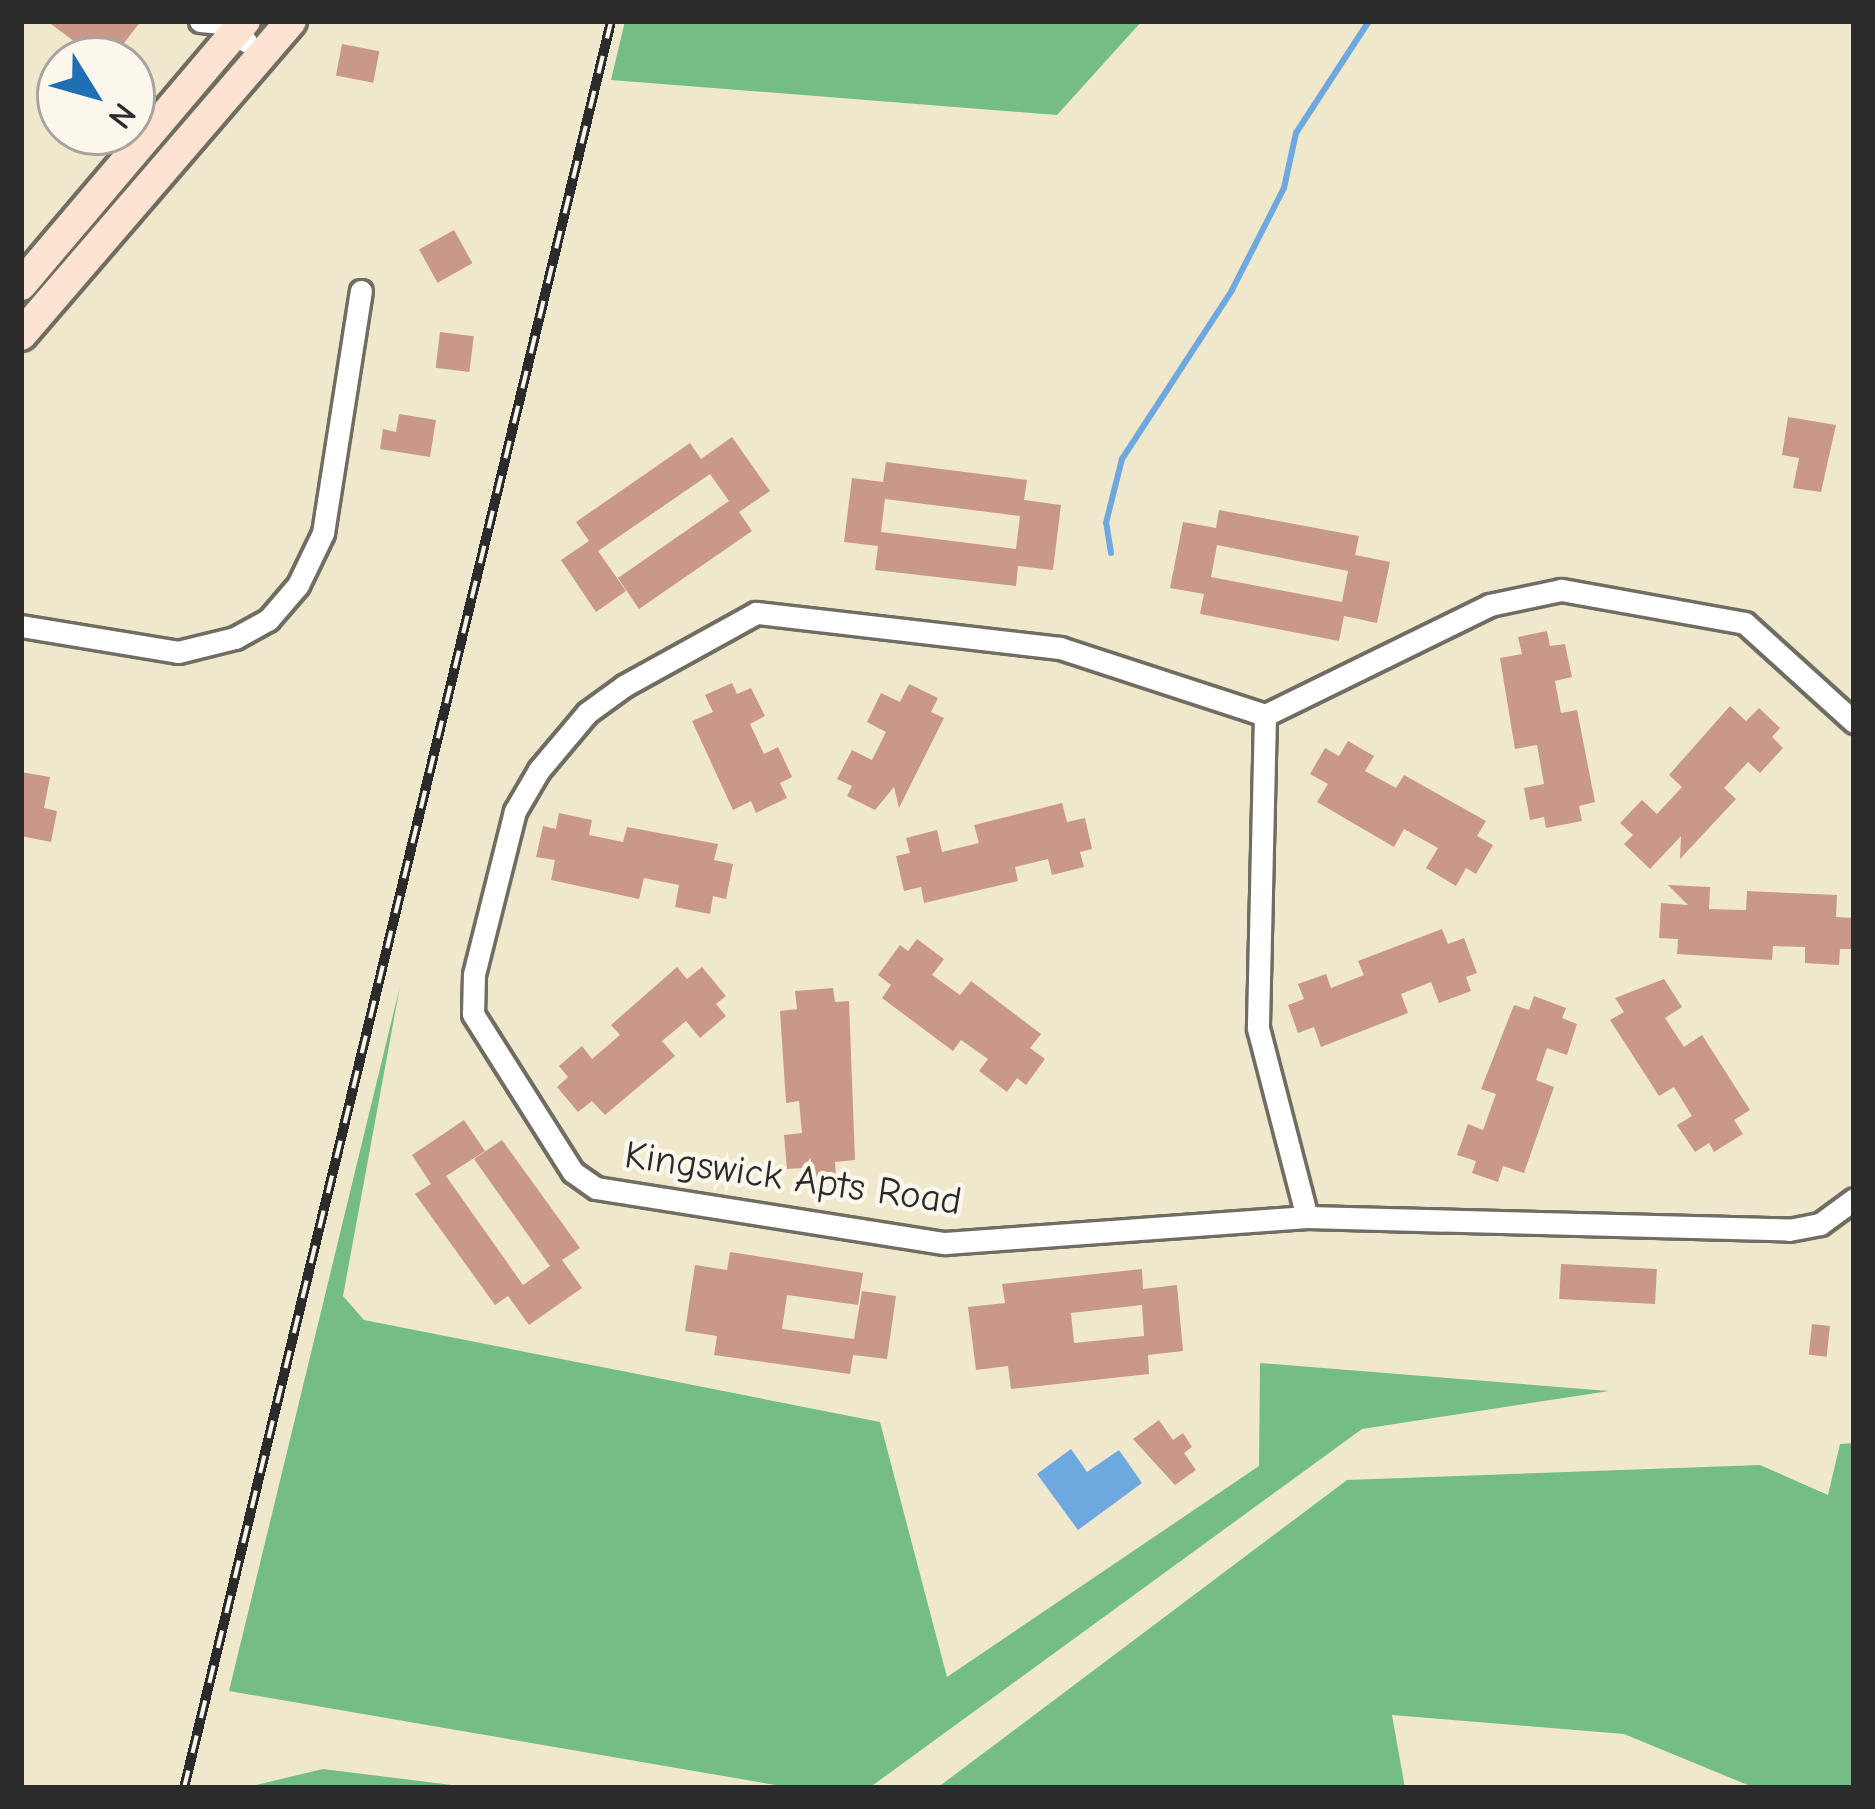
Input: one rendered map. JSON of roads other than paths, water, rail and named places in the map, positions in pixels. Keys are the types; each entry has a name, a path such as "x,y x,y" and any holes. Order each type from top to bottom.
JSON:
{"main road":[{"path":"21,335 291,21"},
{"path":"21,285 233,24"}],"street":[{"path":"200,21 233,24 263,55"},
{"path":"21,626 178,652 235,638 268,620 298,585 322,533 361,291"},
{"path":"1307,1216 1258,1028 1265,715 1490,605 1561,590 1745,623 1854,722"},
{"name":"Kingswick Apts Road","path":"1265,715 1018,640 773,612 732,621 587,713 539,770 514,811 474,974 473,1014 573,1172 596,1188 945,1243 1307,1216 1789,1230 1832,1219 1854,1199"}],"water":[{"path":"1071,1449 1087,1472 1119,1450 1142,1483 1078,1530 1037,1474"}],"waterway":[{"path":"1111,553 1106,523 1122,459 1232,290 1284,188 1296,133 1369,21"}],"railway":[{"path":"184,1788 611,21"}]}
